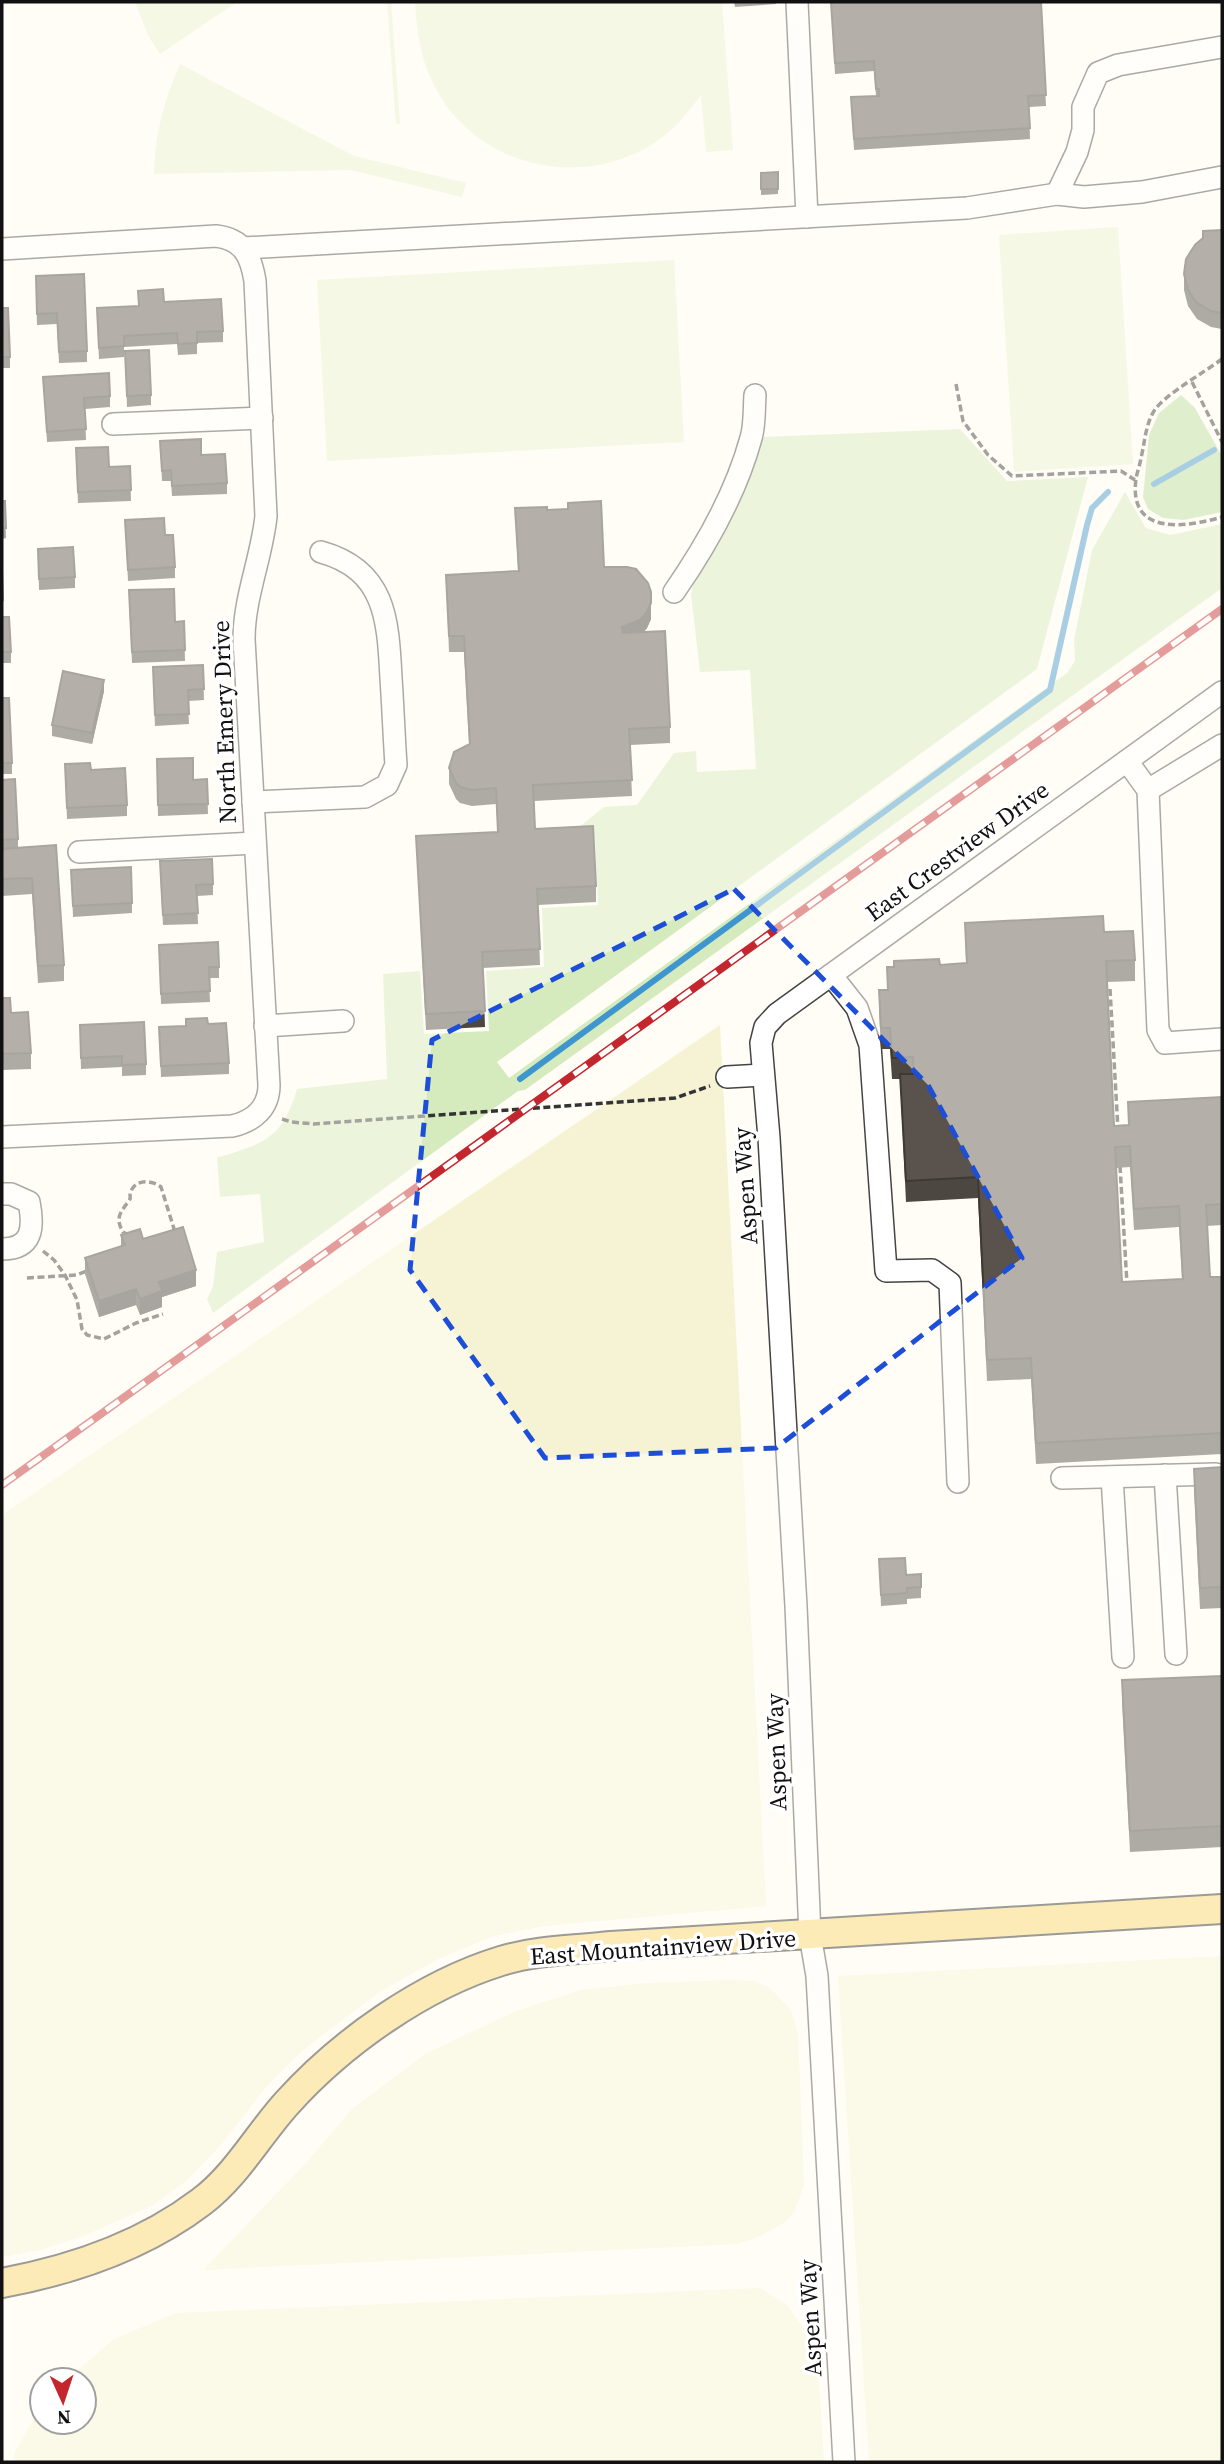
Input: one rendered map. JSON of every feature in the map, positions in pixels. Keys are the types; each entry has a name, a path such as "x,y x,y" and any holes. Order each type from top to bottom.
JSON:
{"main road":[{"name":"East Mountainview Drive","path":"2,2283 47,2275 90,2261 166,2227 203,2201 239,2163 286,2104 319,2070 392,2014 449,1982 502,1961 548,1952 611,1946 1222,1909"}],"street":[{"path":"797,2 807,217"},
{"path":"1057,194 1077,152 1083,130 1083,107 1098,73 1118,65 1222,47"},
{"path":"2,249 216,236 237,242 244,248 967,208 1057,194 1084,197 1142,192 1222,177"},
{"name":"North Emery Drive","path":"2,1137 232,1126 246,1122 260,1112 269,1092 244,626 266,516 255,281 251,261 244,248"},
{"path":"674,592 694,564 730,495 751,438 755,395"},
{"path":"113,424 262,418"},
{"path":"253,802 365,797 387,785 396,765 389,635 383,604 372,585 355,566 321,552"},
{"name":"East Crestview Drive","path":"763,1075 761,1043 765,1027 777,1014 1222,692"},
{"path":"1148,790 1222,745"},
{"path":"1127,761 1148,790 1158,1030 1165,1043 1222,1039"},
{"path":"79,852 255,843"},
{"path":"831,975 857,1008 870,1045 886,1271 932,1270 950,1283 958,1482"},
{"path":"265,1026 343,1021"},
{"path":"727,1077 763,1075"},
{"name":"Aspen Way","path":"763,1075 769,1138 795,1594 810,1936 817,1976 844,2462"},
{"path":"2,1194 11,1194 29,1202 33,1223 28,1238 13,1249 2,1249"},
{"path":"1062,1478 1216,1474"},
{"path":"1165,1475 1176,1654"},
{"path":"1112,1477 1123,1657"}],"path":[{"path":"1222,359 1172,394 1155,410 1145,432 1135,480 1137,501 1146,517 1158,523 1175,526 1222,517"},
{"path":"1192,382 1222,442"},
{"path":"957,384 963,421 988,455 1012,476 1121,471 1135,480"},
{"path":"1110,989 1118,1131"},
{"path":"282,1119 314,1124 675,1098 704,1090 727,1077"},
{"path":"1120,1157 1128,1296"},
{"path":"138,1239 123,1232 118,1217 121,1209 130,1201 132,1189 138,1183 148,1181 161,1187 177,1237 169,1239"},
{"path":"42,1250 65,1275 77,1300 82,1329 96,1339 110,1337 136,1323 163,1314"},
{"path":"27,1278 76,1275 89,1270"}],"highlighted area":[{"path":"734,889 928,1085 1022,1258 776,1448 545,1458 410,1270 432,1040"}],"shaded area":[{"path":"720,1025 766,1906 544,1926 494,1936 438,1959 378,1993 302,2051 267,2086 220,2146 186,2181 153,2205 81,2237 40,2250 2,2257 2,1515"},
{"path":"1222,1956 1222,2462 869,2462 838,1976"},
{"path":"754,1981 770,1988 791,2010 798,2033 804,2185 794,2213 784,2223 756,2238 737,2244 203,2270 306,2163 353,2108 425,2054 516,2011 581,1990 646,1983"},
{"path":"760,2288 787,2305 805,2331 818,2367 824,2462 14,2462 15,2452 28,2429 28,2436 98,2436 98,2366 82,2366 114,2339 176,2313"}],"green space":[{"path":"135,2 237,2 160,54 149,37"},
{"path":"387,2 391,2 400,124 396,124"},
{"path":"415,2 722,2 733,150 706,152 701,95 667,134 623,158 592,166 561,167 530,162 501,151 474,135 452,112 434,85 422,55"},
{"path":"180,64 354,156 466,183 462,197 351,170 154,174 161,118"},
{"path":"1118,227 1133,464 1014,472 999,235"},
{"path":"674,260 684,442 327,461 317,280"},
{"path":"1181,395 1195,408 1222,456 1222,512 1184,520 1163,518 1148,509 1143,497 1149,435 1159,413"},
{"path":"960,429 1007,481 1088,477 1037,669 497,1062 509,1078 1067,673 1075,661 1074,640 1092,550 1125,492 1146,528 1170,535 1222,524 1222,588 525,1090 518,1091 213,1313 207,1299 213,1287 217,1252 264,1242 260,1194 220,1197 217,1157 256,1145 273,1134 285,1119 297,1089 387,1079 383,974 420,971 424,1034 489,1031 486,971 544,967 542,908 598,905 595,838 564,839 604,807 637,805 674,753 696,751 697,772 756,769 750,670 700,672 691,594 693,584 737,501 760,437"}],"building":[{"path":"831,2 1041,2 1046,95 1028,96 1030,128 854,139 851,97 879,96 879,89 876,89 874,61 835,63"},
{"path":"778,172 778,189 761,189 761,173"},
{"path":"1222,230 1222,313 1211,311 1197,303 1188,290 1184,274 1186,259 1203,238 1203,231"},
{"path":"84,274 87,351 59,352 57,313 37,314 36,276"},
{"path":"163,289 164,302 221,299 223,331 197,332 197,343 178,344 177,333 124,336 124,346 99,348 97,308 139,306 138,291"},
{"path":"2,308 8,308 10,357 2,357"},
{"path":"149,350 151,395 127,396 125,351"},
{"path":"109,373 110,396 84,398 86,429 47,432 43,377"},
{"path":"201,439 201,455 225,454 227,483 172,486 171,470 162,471 160,441"},
{"path":"108,447 109,467 130,466 131,490 78,492 76,448"},
{"path":"2,501 5,501 6,528 2,528"},
{"path":"601,501 604,567 636,569 648,583 651,592 651,603 647,612 640,620 622,627 623,633 665,631 670,727 629,729 632,780 533,785 535,829 593,826 596,886 537,889 540,949 482,952 485,1011 426,1014 416,836 498,832 496,788 472,790 460,787 449,768 454,752 470,744 464,636 449,636 446,575 519,571 515,508 568,509 568,503"},
{"path":"164,518 165,535 173,535 175,567 128,570 125,520"},
{"path":"73,547 75,577 39,579 38,549"},
{"path":"174,589 175,622 184,621 185,650 132,652 129,590"},
{"path":"2,617 9,617 11,652 2,652"},
{"path":"203,665 204,689 188,690 189,714 155,715 153,667"},
{"path":"63,671 104,680 92,733 52,725"},
{"path":"2,698 9,698 12,763 2,763"},
{"path":"193,758 193,780 207,779 208,804 158,805 157,759"},
{"path":"90,763 91,770 125,768 127,805 67,808 65,764"},
{"path":"15,779 18,839 2,840 2,780"},
{"path":"56,845 64,965 38,966 32,878 2,879 2,849"},
{"path":"212,859 213,884 196,885 198,913 163,915 160,861"},
{"path":"131,867 132,903 73,906 71,870"},
{"path":"1103,916 1104,932 1133,931 1135,960 1106,961 1114,1126 1129,1125 1128,1102 1222,1097 1222,1204 1206,1205 1210,1277 1222,1277 1222,1433 1036,1443 1031,1358 987,1360 978,1177 906,1181 900,1074 914,1074 913,1057 892,1058 890,1028 881,1028 879,990 888,990 887,967 894,967 894,961 939,959 940,965 967,963 965,923","holes":["1130,1146 1134,1209 1179,1206 1183,1279 1122,1282 1115,1147"]},
{"path":"218,942 219,967 209,967 210,991 161,994 159,945"},
{"path":"2,998 10,998 11,1013 28,1012 31,1053 2,1054"},
{"path":"207,1018 208,1024 226,1023 229,1063 161,1066 159,1027 186,1026 186,1019"},
{"path":"144,1022 146,1064 122,1065 122,1056 81,1058 80,1025"},
{"path":"183,1227 196,1270 159,1282 162,1291 140,1299 136,1289 99,1301 85,1258 125,1245 121,1235 140,1229 143,1239"},
{"path":"1222,1467 1222,1587 1200,1588 1194,1469"},
{"path":"905,1558 906,1575 921,1574 921,1587 907,1588 907,1593 881,1595 879,1559"},
{"path":"1222,1676 1222,1826 1130,1831 1122,1680"}],"waterway":[{"path":"1154,484 1214,450"},
{"path":"520,1079 1050,690 1087,525 1092,508 1108,492"}],"railway":[{"path":"2,1485 1222,609"}]}
